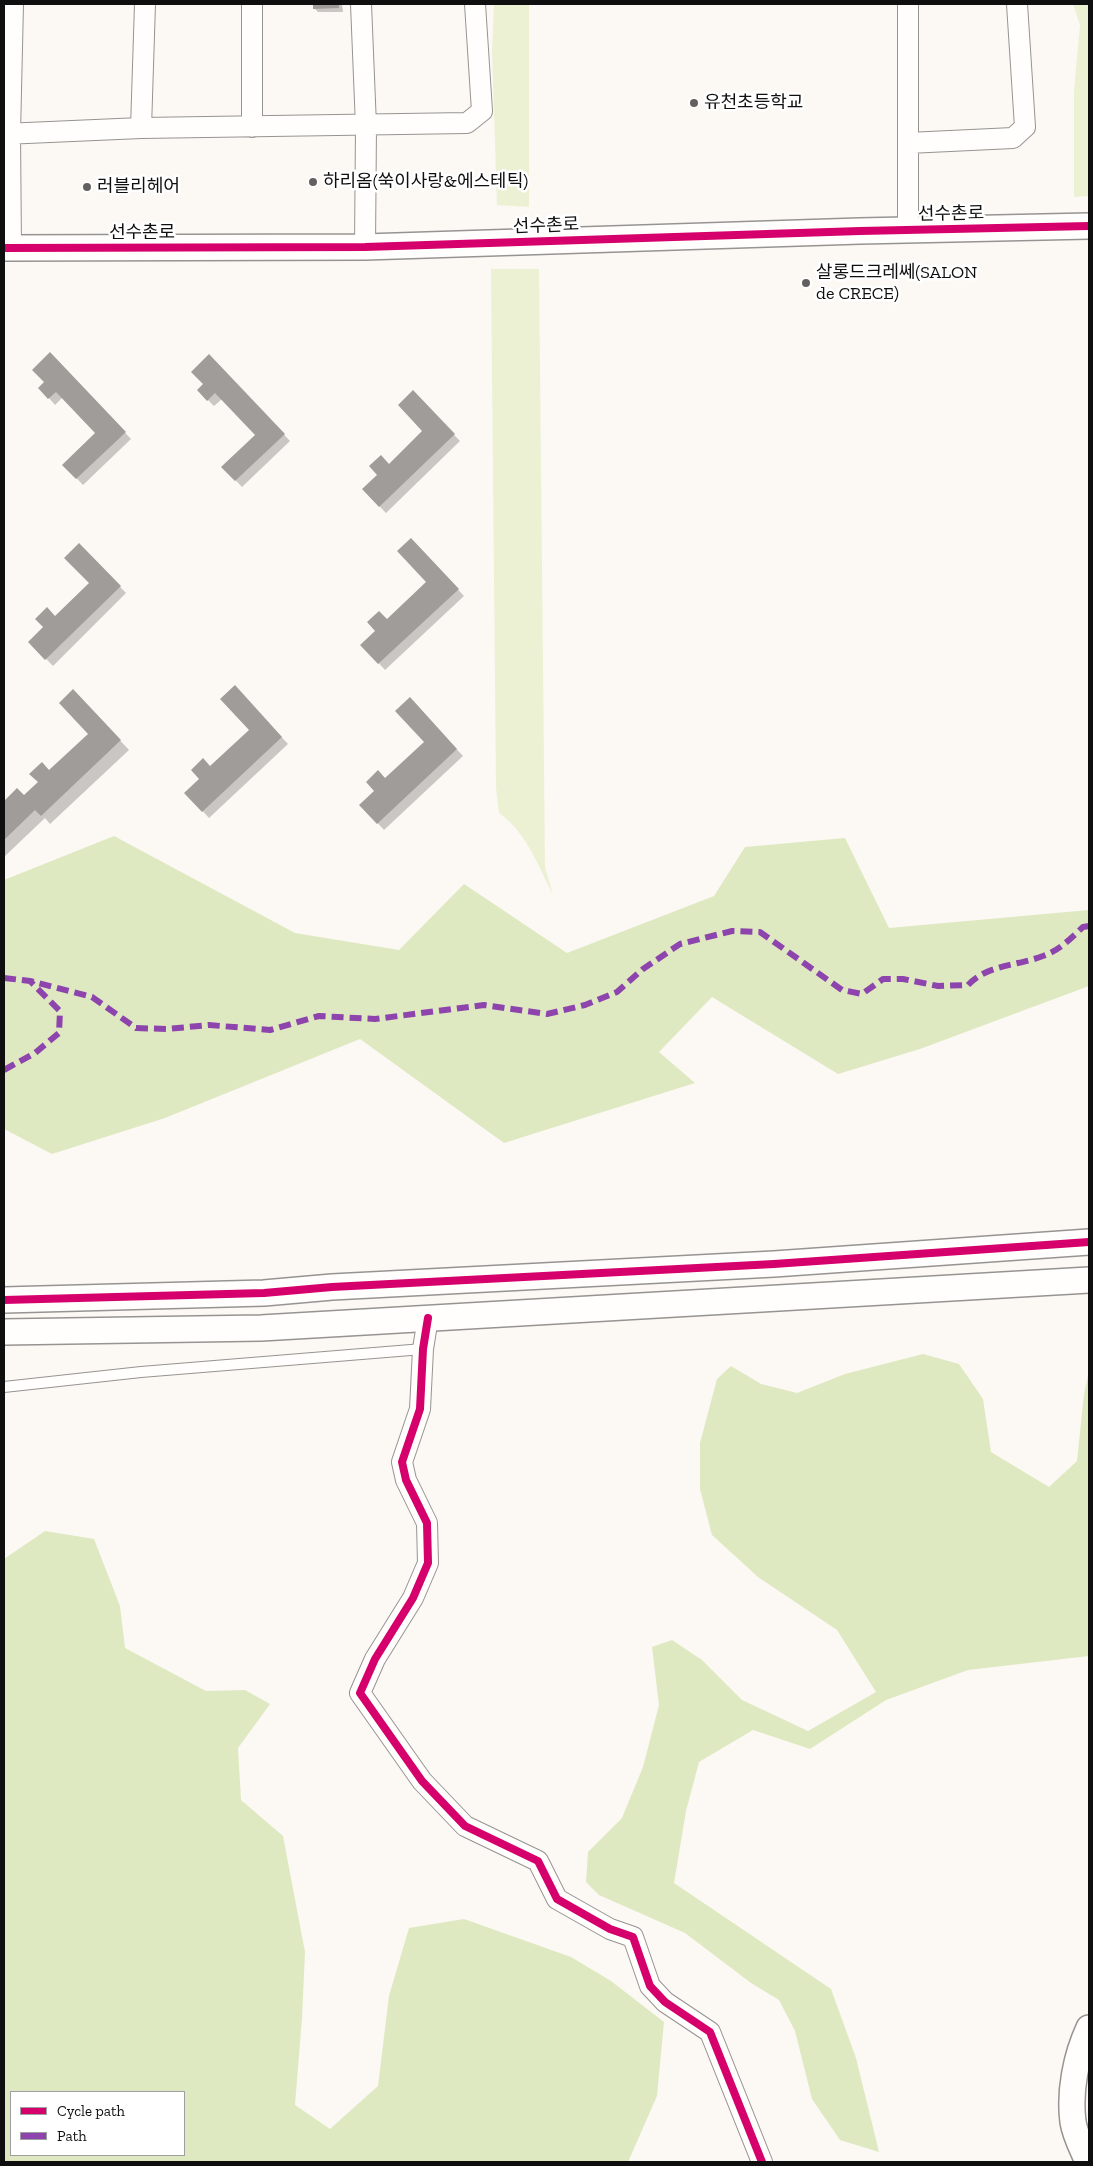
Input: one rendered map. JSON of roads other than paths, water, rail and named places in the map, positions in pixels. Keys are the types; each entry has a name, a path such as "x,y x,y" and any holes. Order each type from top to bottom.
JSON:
{"street":[{"path":"7,248 7,134 13,4"},
{"path":"140,128 145,4"},
{"path":"252,4 252,127"},
{"path":"362,4 366,126 365,247"},
{"path":"7,134 140,128 467,123 482,111 475,4"},
{"name":"선수촌로","path":"908,4 908,229"},
{"path":"908,143 1013,138 1025,127 1017,4"},
{"name":"선수촌로","path":"7,248 365,247 908,229 1089,226"},
{"path":"4,1300 264,1292 342,1286 774,1264 1082,1241"},
{"path":"4,1332 261,1328 1082,1282"},
{"path":"428,1318 423,1349 420,1409 402,1462 406,1480 427,1523 428,1563 413,1598 375,1659 360,1693 422,1781 466,1826 538,1861 558,1898 610,1929 634,1937 650,1986 665,2002 710,2032 762,2162"},
{"path":"1088,2162 1073,2123 1073,2083 1089,2028"}],"lane":[{"path":"4,1387 150,1372 423,1349"}],"place":[{"name":"유천초등학교","path":"694,103"},
{"name":"하리옴(쑥이사랑&에스테틱)","path":"313,182"},
{"name":"러블리헤어","path":"87,187"},
{"name":"살롱드크레쎄(SALON de CRECE)","path":"806,283"}]}
